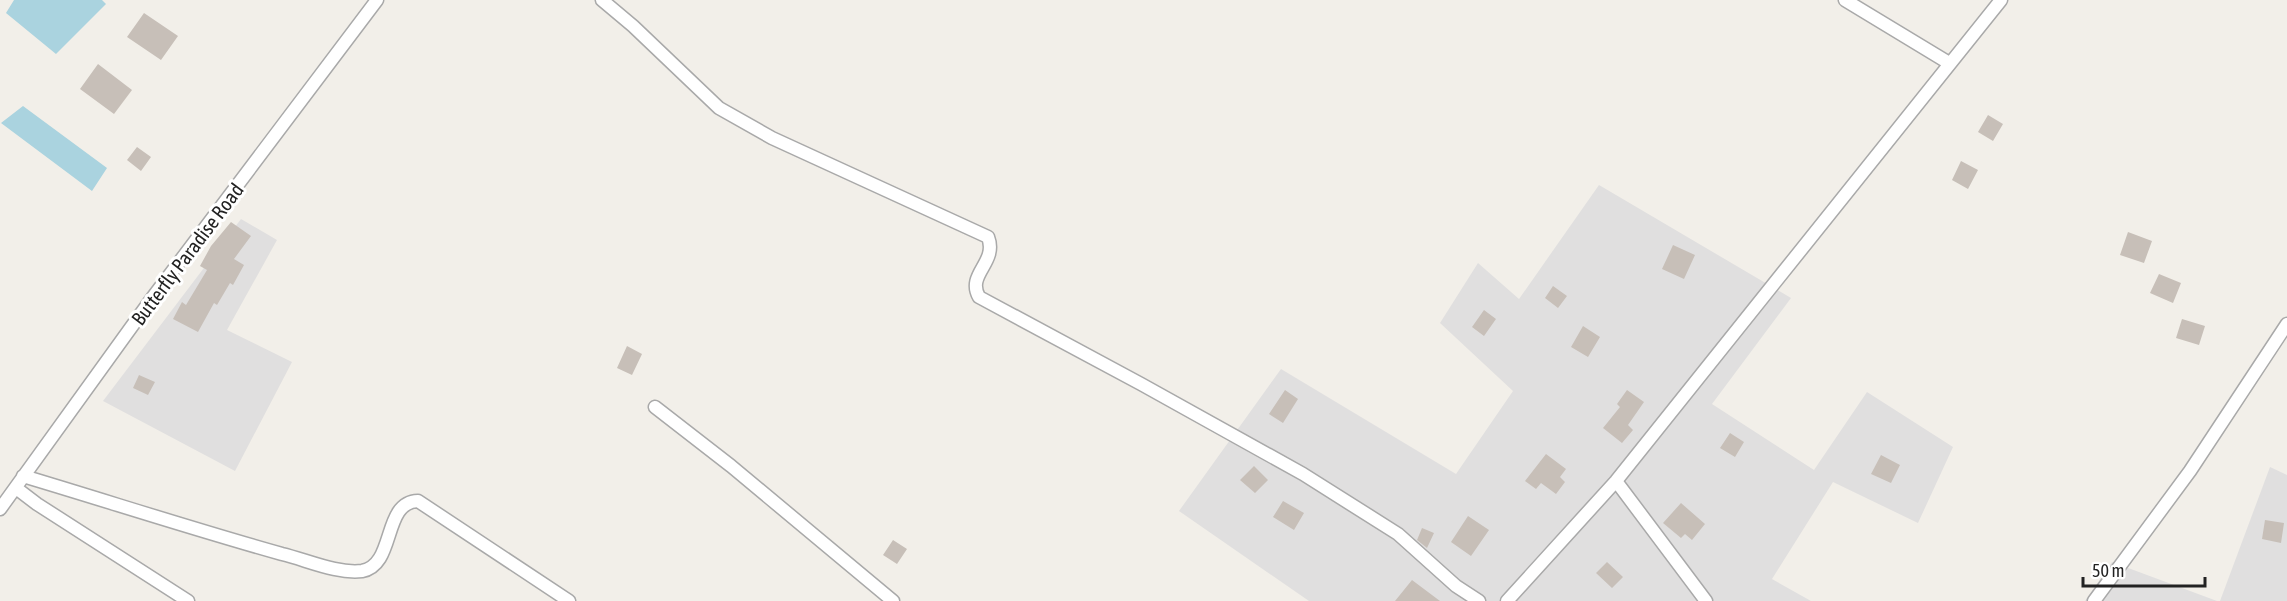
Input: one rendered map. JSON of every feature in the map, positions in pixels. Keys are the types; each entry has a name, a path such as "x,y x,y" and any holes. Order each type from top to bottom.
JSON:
{"street":[{"name":"Butterfly Paradise Road","path":"0,509 153,297 377,0"},
{"path":"602,0 633,26 719,108 772,138 988,237 992,246 990,254 976,281 975,290 979,297 1303,474 1398,534 1456,586 1479,601"},
{"path":"1845,0 1949,63"},
{"path":"1507,601 1616,481 2001,0"},
{"path":"2094,601 2190,471 2287,324"},
{"path":"655,407 893,601"},
{"path":"23,476 261,548 349,572 366,570 379,561 399,512 410,501 418,501 569,601"},
{"path":"1616,481 1706,601"},
{"path":"16,488 37,504 188,601"}],"shaded area":[{"path":"1599,185 1791,298 1712,404 1814,470 1867,392 1953,447 1918,523 1833,482 1772,579 1811,601 1309,601 1179,511 1281,369 1456,474 1513,391 1440,323 1478,263 1519,299"},
{"path":"241,219 277,240 227,330 292,362 235,471 103,401"},
{"path":"2270,467 2287,475 2287,601 2220,601"},
{"path":"2112,562 2217,601 2085,601"}],"water":[{"path":"14,0 102,0 106,4 56,54 6,13"},
{"path":"23,106 107,168 92,191 1,123"}],"building":[{"path":"144,13 178,36 161,60 127,37"},
{"path":"98,64 132,90 114,114 80,89"},
{"path":"1988,115 2003,124 1993,141 1978,132"},
{"path":"137,147 151,157 141,171 127,160"},
{"path":"1961,161 1978,170 1968,189 1952,180"},
{"path":"231,222 251,236 234,259 244,265 233,285 230,283 217,305 214,303 198,332 173,319 182,302 186,305 207,270 200,266 211,246"},
{"path":"2128,232 2152,241 2144,263 2120,255"},
{"path":"1673,245 1695,255 1684,279 1662,269"},
{"path":"2159,274 2181,283 2173,303 2150,293"},
{"path":"1553,286 1567,296 1558,308 1545,298"},
{"path":"1484,310 1496,319 1484,336 1472,327"},
{"path":"2182,319 2205,326 2199,345 2176,338"},
{"path":"1583,326 1600,337 1588,357 1571,347"},
{"path":"627,346 642,354 632,375 617,368"},
{"path":"139,375 155,382 148,395 133,388"},
{"path":"1285,390 1298,399 1283,423 1269,414"},
{"path":"1627,390 1644,402 1628,425 1633,430 1622,443 1603,428 1620,407 1617,404"},
{"path":"1730,433 1744,442 1735,457 1720,448"},
{"path":"1546,454 1566,469 1560,477 1565,482 1556,494 1541,483 1536,489 1525,481"},
{"path":"1881,455 1900,465 1891,483 1871,474"},
{"path":"1254,466 1268,480 1255,493 1240,480"},
{"path":"1283,501 1304,513 1294,530 1273,517"},
{"path":"1681,503 1705,524 1692,540 1685,534 1681,538 1663,523"},
{"path":"1468,516 1489,530 1471,556 1451,542"},
{"path":"2265,520 2284,523 2281,543 2262,539"},
{"path":"1422,528 1434,533 1427,548 1417,540"},
{"path":"893,540 907,549 897,564 883,555"},
{"path":"1607,562 1623,577 1612,588 1596,573"},
{"path":"1412,580 1440,601 1395,601"}]}
